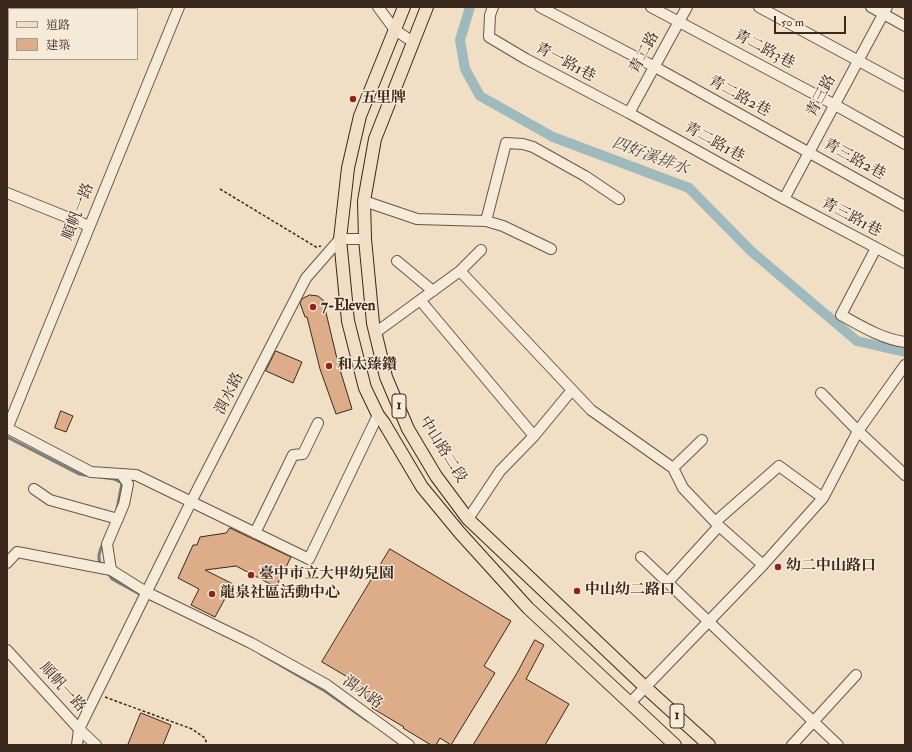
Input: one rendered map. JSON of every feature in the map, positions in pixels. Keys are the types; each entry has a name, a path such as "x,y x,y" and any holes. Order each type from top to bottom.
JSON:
{"main road":[{"name":"1","path":"404,7 360,116 348,168 340,239 348,321 366,388 378,415 422,487 460,533 528,608 675,745"},
{"name":"中山路二段","path":"427,7 375,139 364,201 365,239 373,323 386,377 408,429 436,476 468,519 645,687 709,745"}],"street":[{"name":"順帆一路","path":"7,428 179,7"},
{"path":"378,7 395,30 413,42"},
{"name":"青一路1巷","path":"493,7 490,15 489,37 526,59 629,113"},
{"name":"青二路2巷","path":"540,7 654,67 809,153"},
{"name":"青二路3巷","path":"651,7 905,144"},
{"name":"青二路","path":"629,113 687,7"},
{"path":"759,7 905,86"},
{"path":"871,7 885,10 905,26"},
{"name":"青三路","path":"784,199 885,10"},
{"name":"青二路1巷","path":"629,113 784,199"},
{"path":"486,221 506,143 523,144 533,148 585,176 619,199"},
{"name":"青三路2巷","path":"809,153 905,206"},
{"path":"7,193 89,226"},
{"name":"青三路1巷","path":"784,199 905,263"},
{"path":"364,201 417,219 486,221 503,226 551,249"},
{"path":"340,239 365,239"},
{"name":"渭水路","path":"76,745 79,728 191,502 306,278 340,239"},
{"path":"876,248 841,315 864,328 893,340 905,342"},
{"path":"376,333 460,271 481,250"},
{"path":"397,261 433,291"},
{"path":"460,271 591,410 673,468 683,488 717,524 763,565"},
{"path":"420,300 534,436"},
{"path":"630,704 763,565 823,498 858,431 903,367"},
{"path":"468,519 500,471 534,436 572,390"},
{"path":"821,393 858,431 905,474"},
{"path":"7,428 92,472 136,474 309,559 378,415"},
{"path":"255,533 293,455 303,454 318,423"},
{"path":"673,468 702,440"},
{"path":"668,582 717,524 779,466 823,498"},
{"path":"111,570 107,544 124,504 128,484 121,474"},
{"path":"34,489 50,500 118,519"},
{"name":"渭水路","path":"7,563 17,552 111,570 146,592 251,642 327,685 409,745"},
{"path":"641,556 708,622 838,745"},
{"name":"順帆一路","path":"7,650 96,745"},
{"path":"792,745 856,675"}],"path":[{"path":"220,189 316,247 322,245"},
{"path":"96,694 192,730 205,738 207,745"}],"building":[{"name":"和太臻鑽","path":"310,295 318,296 323,300 338,363 352,409 336,414 320,369 307,317 305,317 300,303 302,299"},
{"path":"276,351 302,362 293,383 266,371"},
{"path":"61,411 73,416 66,432 55,428"},
{"name":"臺中市立大甲幼兒園","path":"230,528 291,557 276,587 236,566 205,570 233,584 215,617 191,605 199,589 178,578 193,545 197,545 200,537 226,533"},
{"path":"390,549 511,621 484,666 495,673 451,745 440,738 436,745 431,745 403,728 404,727 372,708 376,702 348,685 351,679 322,662"},
{"path":"535,640 544,645 526,679 569,704 545,745 473,745 517,673"},
{"path":"141,713 171,725 163,745 128,745"}],"waterway":[{"name":"四好溪排水","path":"470,7 460,40 465,69 480,96 553,137 689,188 751,251 857,341 905,352"},
{"path":"7,437 79,474 91,476"},
{"path":"100,477 114,479 122,483 117,509"},
{"path":"102,566 99,557 103,543"},
{"path":"107,572 112,579 143,596"},
{"path":"261,654 325,691 368,721"}],"place":[{"name":"五里牌","path":"353,99"},
{"name":"7-Eleven","path":"313,307"},
{"name":"和太臻鑽","path":"329,366"},
{"name":"幼二中山路口","path":"778,567"},
{"name":"臺中市立大甲幼兒園","path":"251,575"},
{"name":"中山幼二路口","path":"577,591"},
{"name":"龍泉社區活動中心","path":"212,594"}]}
